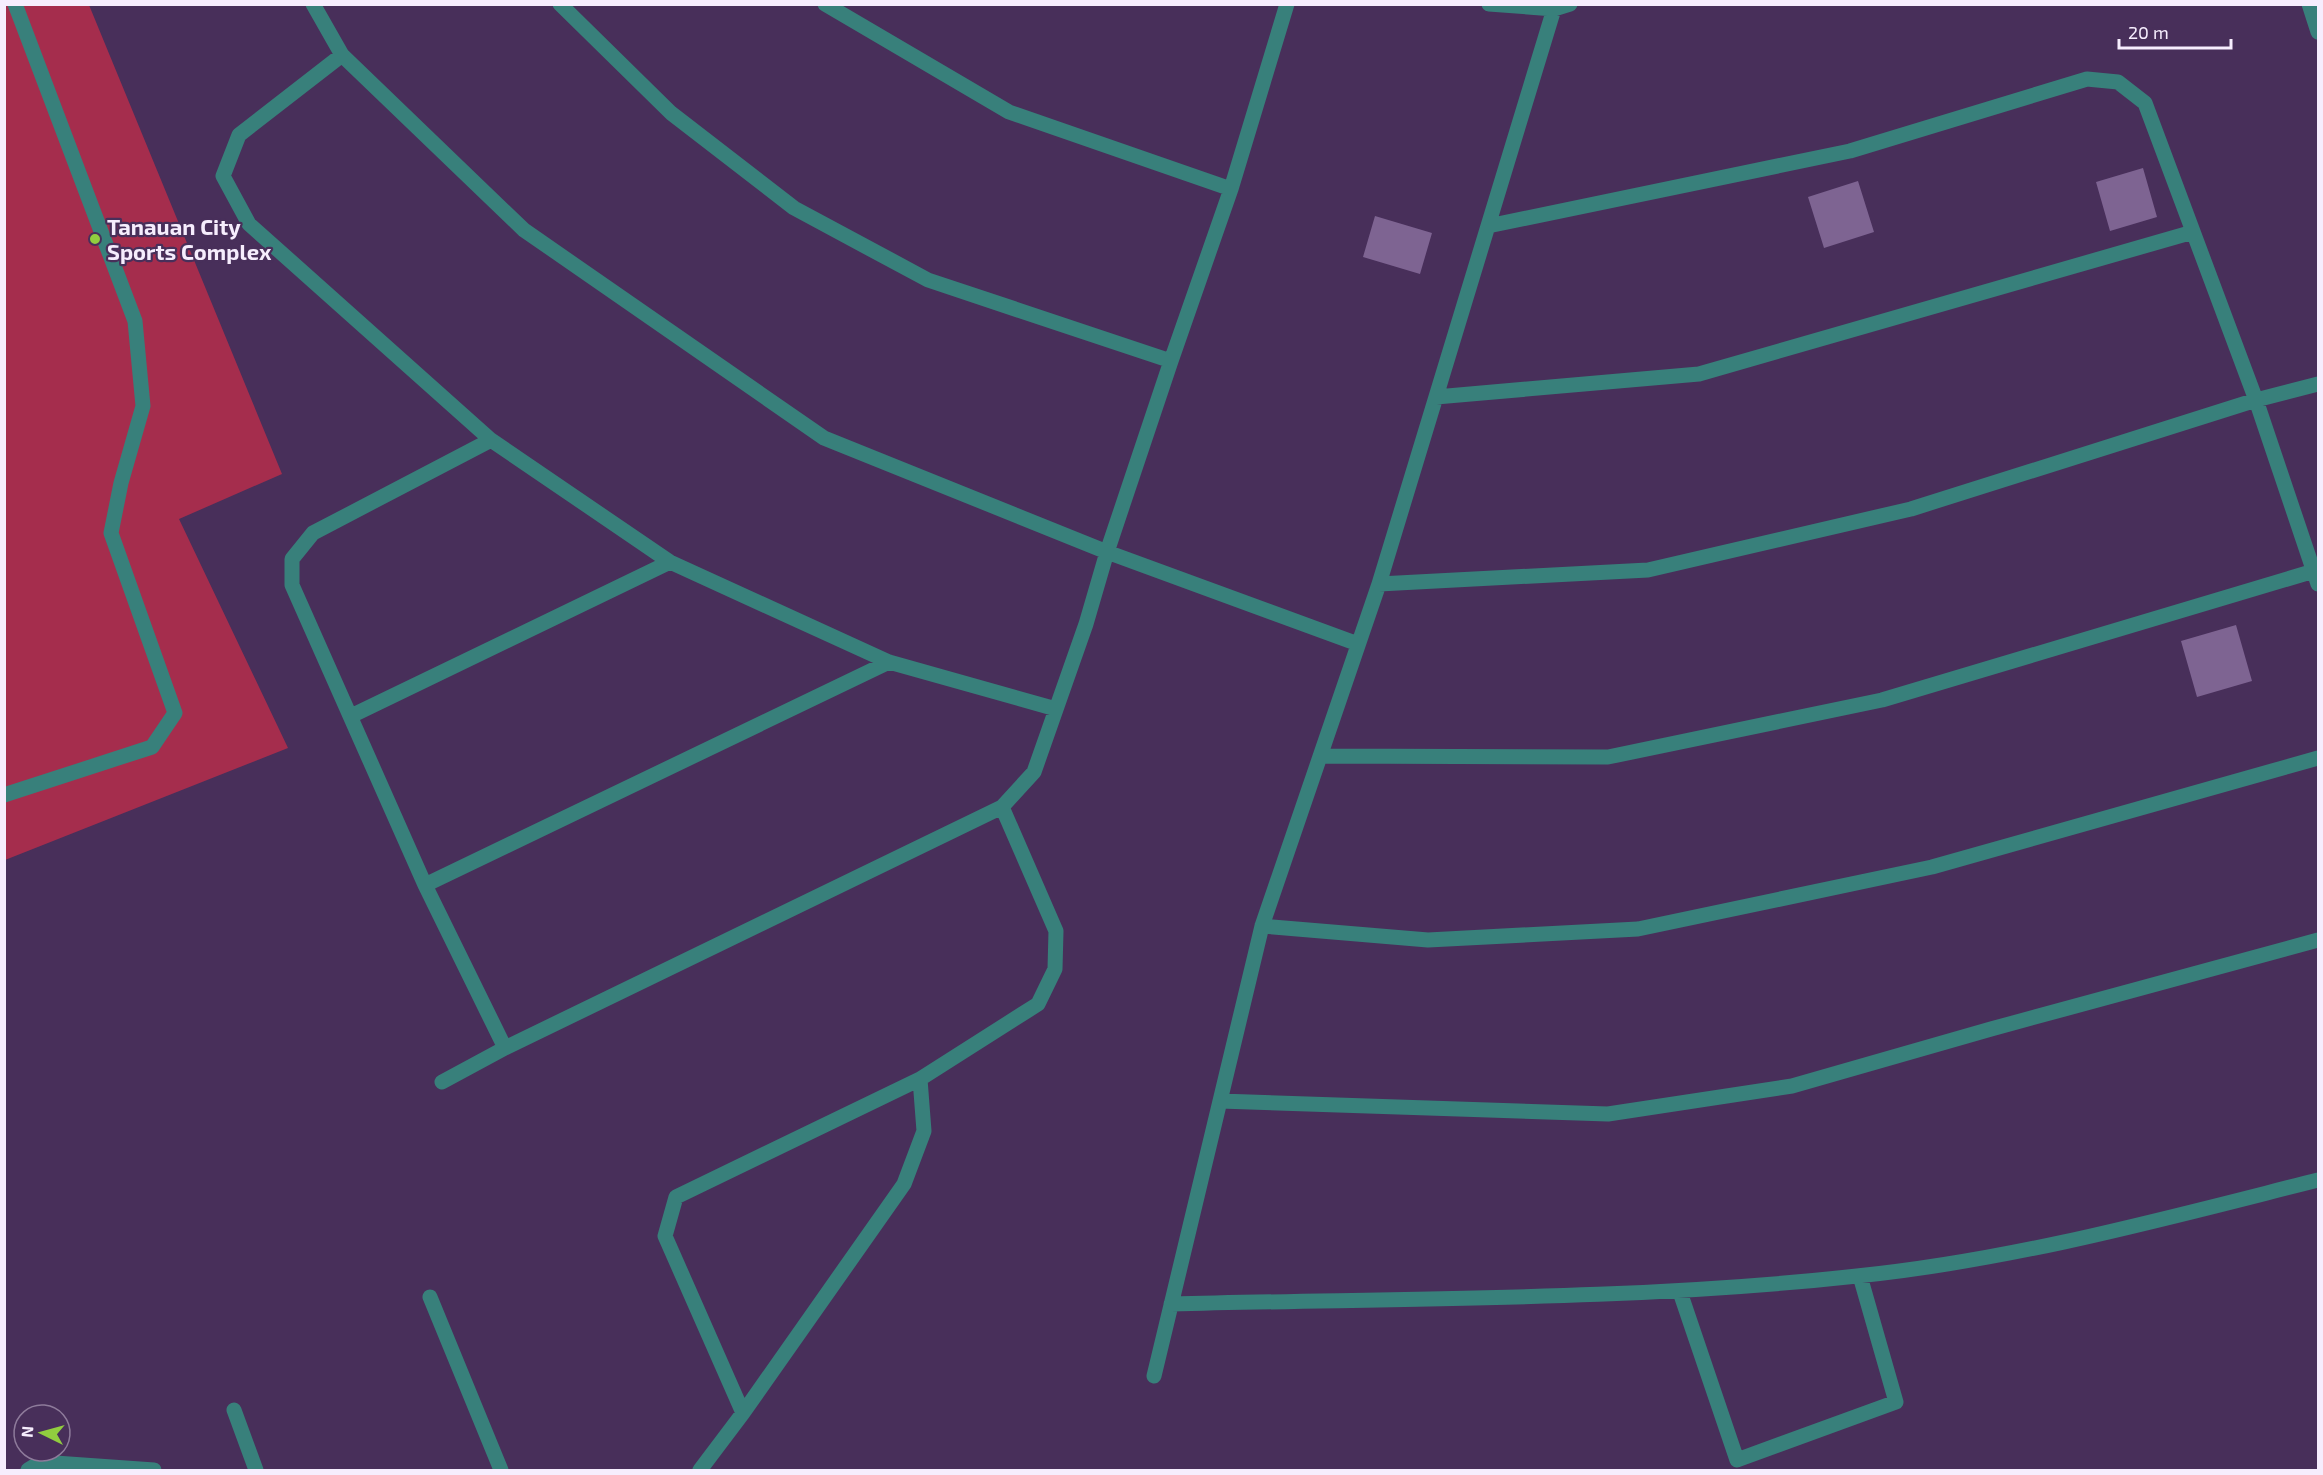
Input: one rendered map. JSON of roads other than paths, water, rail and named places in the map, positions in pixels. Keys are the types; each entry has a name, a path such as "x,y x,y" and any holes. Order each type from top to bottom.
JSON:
{"street":[{"path":"4,795 152,747 175,713 111,532 120,483 143,406 135,321 15,4"},
{"path":"313,4 342,55 524,230 824,438 1107,552 1358,644"},
{"path":"560,4 671,113 795,208 928,280 1171,361"},
{"path":"825,4 1009,112 1232,189"},
{"path":"442,1082 505,1048 1002,807 1034,772 1086,624 1107,552 1171,361 1232,189 1287,4"},
{"path":"1489,4 1554,9 1570,4"},
{"path":"2309,4 2319,32"},
{"path":"1154,1376 1262,926 1379,584 1554,9"},
{"path":"342,55 239,135 223,176 249,224 491,440 670,562 890,662 1056,709"},
{"path":"1320,756 1608,757 1882,700 2317,577 2256,400 2145,103 2118,82 2087,79 1850,151 1488,226"},
{"path":"1436,397 1699,374 2193,232"},
{"path":"1379,584 1648,570 1911,509 2256,400 2319,384"},
{"path":"491,440 313,532 292,559 292,585 425,885 505,1048"},
{"path":"351,716 670,562"},
{"path":"425,885 890,662"},
{"path":"1262,926 1428,940 1638,928 1932,867 2319,758"},
{"path":"743,1413 665,1236 676,1197 920,1079 1038,1005 1055,969 1056,931 1002,807"},
{"path":"1220,1101 1608,1114 1792,1086 2319,940"},
{"path":"700,1470 743,1413 904,1184 924,1131 920,1079"},
{"path":"1171,1304 1680,1292 1860,1276 1971,1259 2113,1232 2319,1180"},
{"path":"1680,1292 1737,1460 1896,1402 1860,1276"},
{"path":"430,1296 501,1470"},
{"path":"234,1410 256,1470"},
{"path":"28,1470 41,1462 154,1470"}],"place":[{"name":"Tanauan City Sports Complex","path":"95,239"}]}
